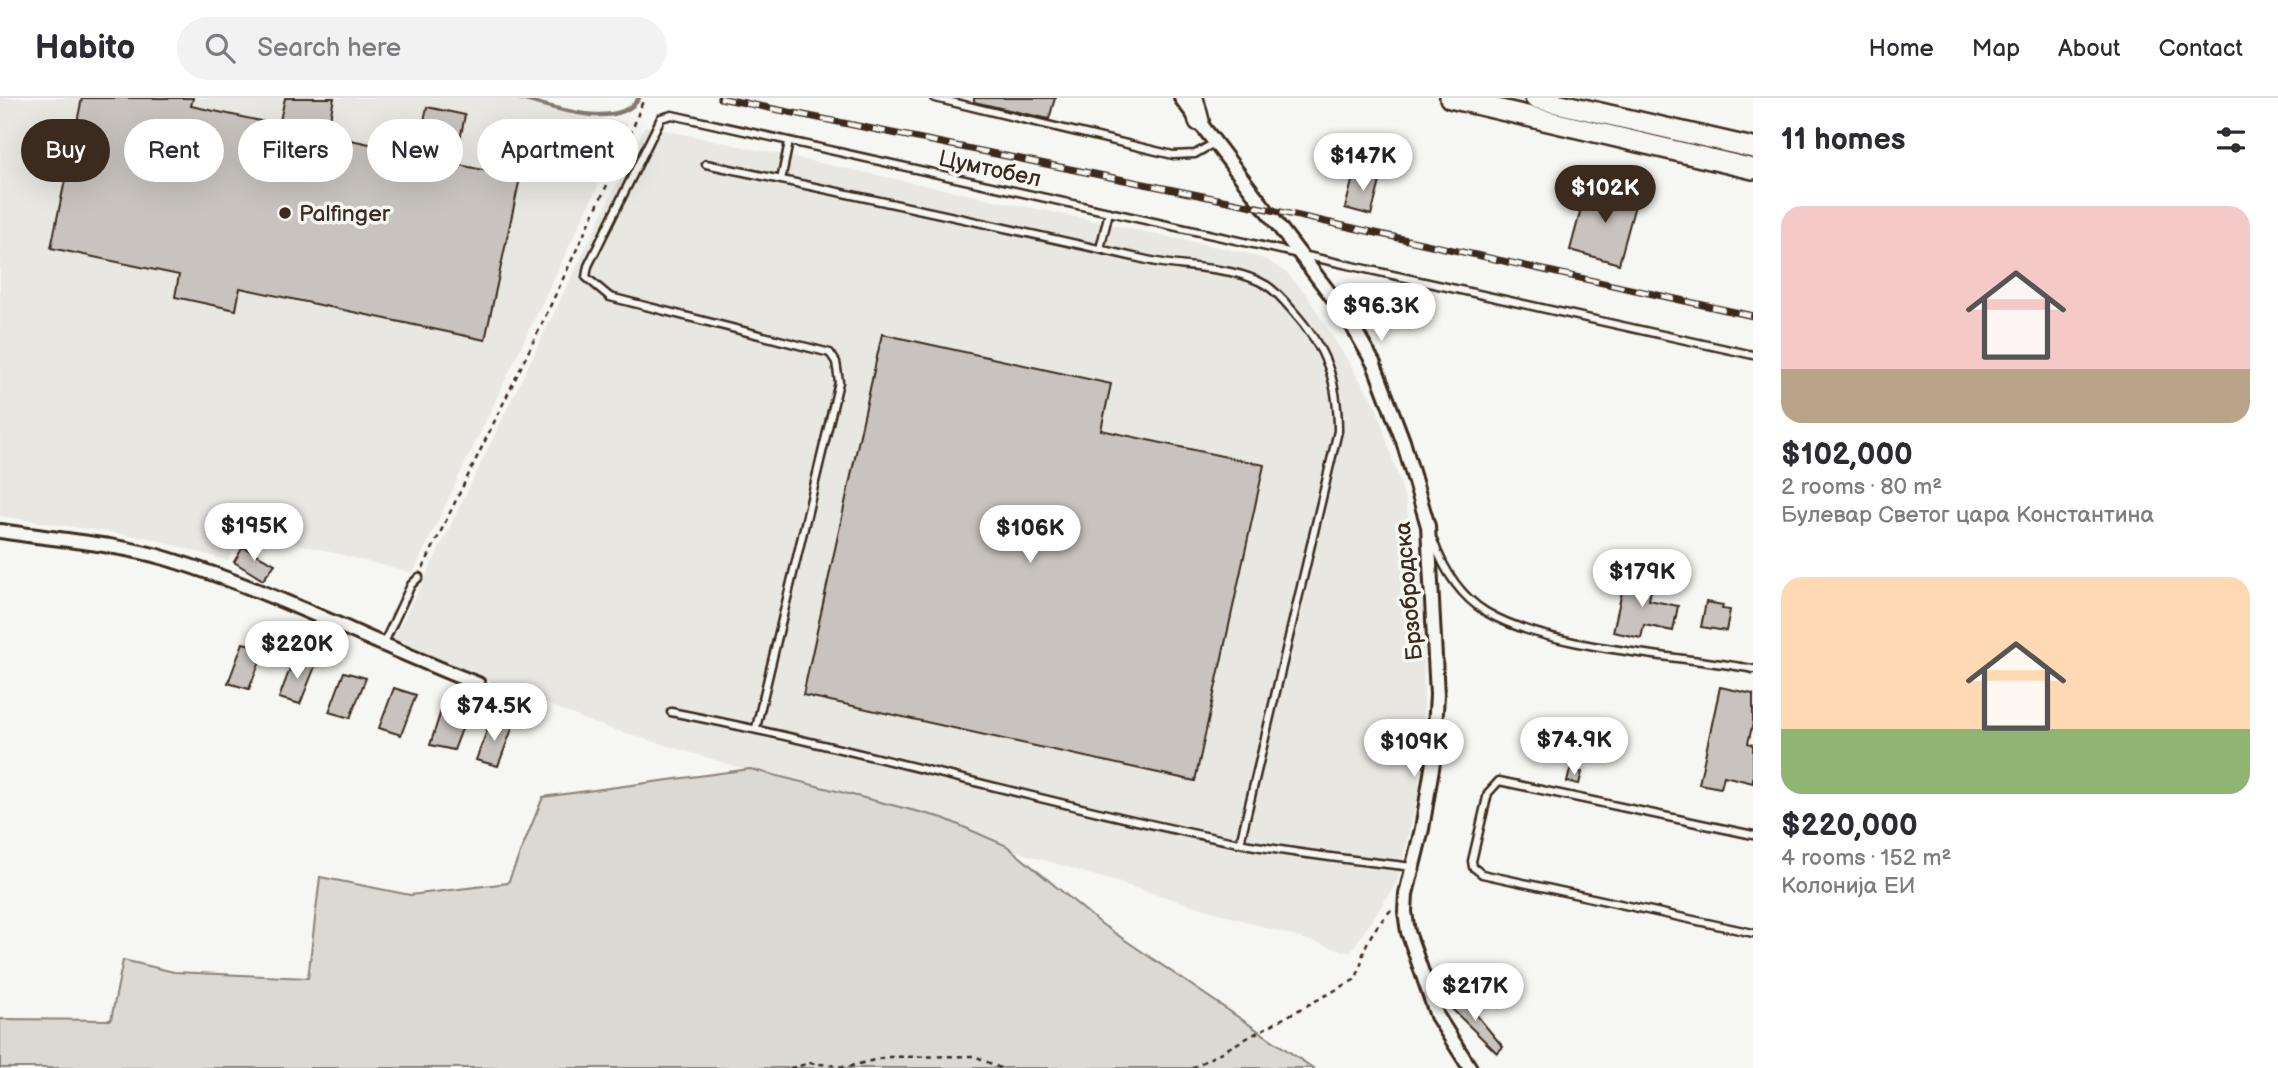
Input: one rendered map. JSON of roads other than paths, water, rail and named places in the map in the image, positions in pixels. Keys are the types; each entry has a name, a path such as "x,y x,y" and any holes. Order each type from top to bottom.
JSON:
{"main road":[{"path":"1193,98 1199,121"},
{"path":"1450,98 1753,169"},
{"path":"1535,98 1753,148"}],"street":[{"name":"Брзобродска","path":"1181,98 1334,296 1374,364 1404,441 1427,526 1434,607 1437,729 1422,829 1406,894 1408,932 1437,1016 1470,1068"},
{"path":"0,531 164,558 233,580 382,646 478,684"}],"lane":[{"path":"936,98 1173,155 1195,154 1216,142"},
{"name":"Цумтобел","path":"756,729 839,382 836,362 830,353 610,297 586,278 588,266 654,125 661,118 672,115 1753,355"},
{"path":"781,180 789,142"},
{"path":"706,164 1164,264 1245,276 1267,285 1299,318 1324,352 1338,398 1338,430 1240,843"},
{"path":"1100,249 1109,212"},
{"path":"1427,526 1452,580 1484,611 1507,622 1530,631 1598,645 1752,669 1753,659"},
{"path":"382,646 408,590 419,577"},
{"path":"671,712 756,729 953,778 1240,843 1413,867"},
{"path":"1753,835 1499,781 1488,793 1472,861 1473,867 1482,874 1753,933"}],"waterway":[{"path":"518,98 582,114 600,115 629,108 639,98"}],"railway":[{"path":"720,98 1267,209 1753,316"}],"place":[{"name":"Palfinger","path":"285,213"}]}
